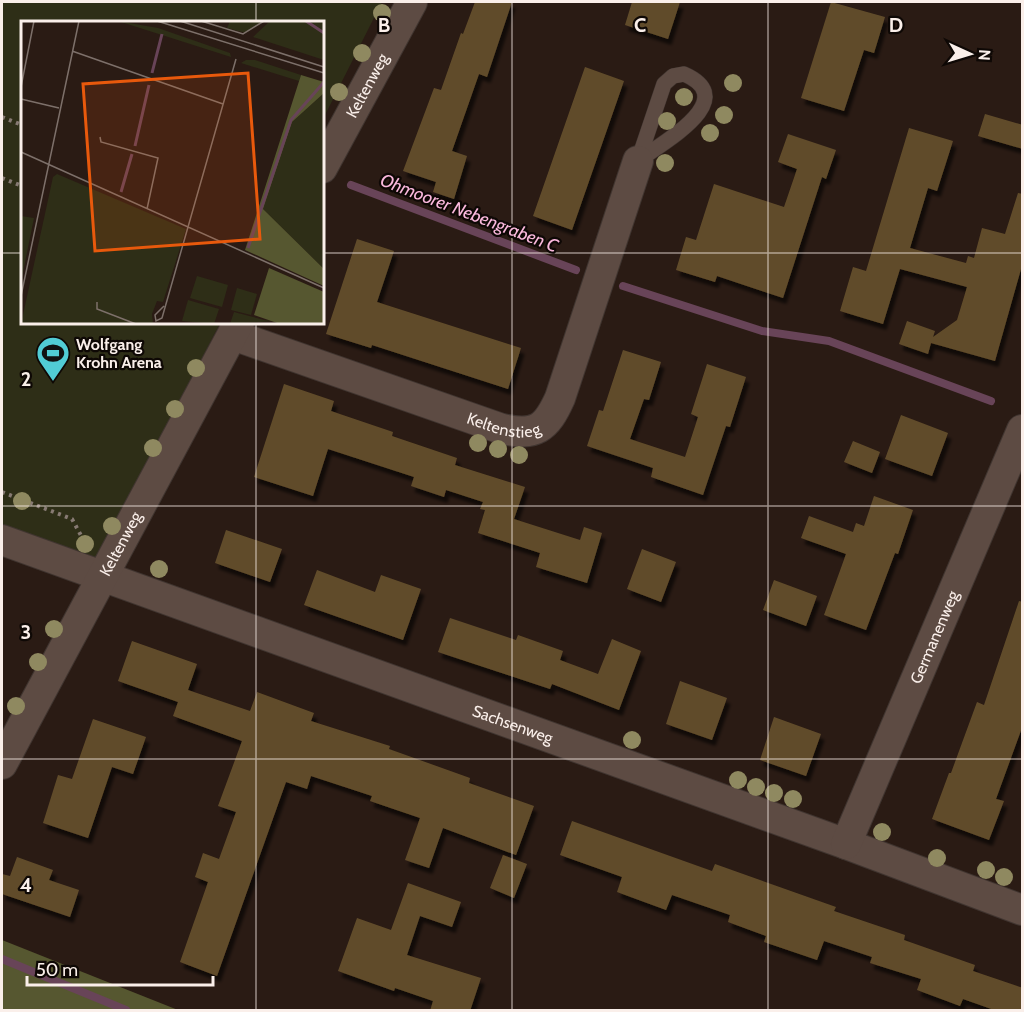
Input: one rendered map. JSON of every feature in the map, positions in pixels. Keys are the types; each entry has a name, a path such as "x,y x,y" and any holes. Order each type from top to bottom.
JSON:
{"street":[{"name":"Keltenweg","path":"324,164 412,2"},
{"name":"Keltenstieg","path":"236,329 502,429 532,432 543,427 560,398 638,160"},
{"name":"Keltenweg","path":"2,764 236,329"},
{"name":"Germanenweg","path":"846,844 1023,430"},
{"name":"Sachsenweg","path":"2,540 1023,910"}],"lane":[{"path":"684,74 696,79 703,89 705,102 699,113 690,123 638,160 664,84 673,76 684,74"}],"path":[{"path":"2,117 21,125"},
{"path":"2,178 21,186"},
{"path":"2,492 72,519 103,576"}],"shaded area":[{"path":"2,2 382,2 324,117 324,21 21,21 21,324 219,324 97,564 2,530"}],"green space":[{"path":"2,940 178,1010 2,1010"}],"building":[{"path":"475,2 512,2 487,77 479,74 452,151 467,156 454,199 433,192 436,182 403,171 434,88 441,90 461,33 463,34"},
{"path":"632,2 680,2 668,39 625,25"},
{"path":"831,2 885,17 874,53 864,50 844,111 801,98"},
{"path":"585,67 624,81 572,230 533,216"},
{"path":"985,114 1023,125 1023,149 978,136"},
{"path":"909,128 953,141 937,191 928,188 910,248 966,263 968,256 974,258 982,228 1005,234 1018,193 1023,194 1023,262 995,361 931,343 928,354 899,344 907,321 935,331 933,337 957,320 967,287 900,269 883,324 840,311 853,267 866,271"},
{"path":"788,134 836,150 826,179 822,177 783,298 717,276 715,282 676,270 686,237 696,240 714,184 784,207 797,169 778,162"},
{"path":"357,239 394,251 377,302 521,348 508,389 372,345 371,348 326,334"},
{"path":"623,350 661,362 649,400 644,399 630,439 685,457 698,417 691,414 707,364 746,377 730,427 726,426 703,495 651,477 653,468 587,446 599,410 603,411"},
{"path":"284,384 334,401 331,411 393,432 392,436 457,458 455,465 525,487 514,519 580,540 584,527 602,533 587,583 536,567 540,553 478,533 485,510 480,509 483,502 446,490 444,497 411,486 414,477 328,449 313,496 254,477"},
{"path":"901,415 948,433 932,476 885,459"},
{"path":"853,441 880,452 872,473 844,462"},
{"path":"874,496 913,510 898,554 895,553 866,630 824,615 846,554 801,538 809,516 853,532 856,523 864,526"},
{"path":"226,530 282,549 270,582 215,563"},
{"path":"642,549 676,562 661,602 627,589"},
{"path":"317,570 375,592 381,575 421,589 403,640 304,605"},
{"path":"774,580 817,596 806,626 763,610"},
{"path":"1019,601 1023,602 1023,725 996,799 1004,801 989,840 932,819 977,702 984,705"},
{"path":"450,618 516,640 518,635 563,651 560,660 598,674 612,639 641,651 619,710 552,684 550,689 438,652"},
{"path":"132,641 197,664 188,690 250,711 257,692 314,713 311,721 390,746 389,749 470,778 469,783 534,806 516,855 443,828 429,868 405,860 420,818 370,801 372,796 311,776 307,789 286,782 217,976 180,962 208,882 195,877 203,853 219,859 236,812 218,806 242,741 173,716 178,702 118,681"},
{"path":"680,681 727,698 712,740 666,724"},
{"path":"774,717 821,734 806,776 760,760"},
{"path":"93,719 146,737 133,774 112,767 88,838 43,823 58,775 72,779"},
{"path":"572,821 712,871 715,864 836,907 834,911 905,935 904,940 975,965 973,971 1023,988 1023,1011 997,1011 963,999 960,1006 917,990 921,979 870,963 872,957 824,941 817,960 764,942 766,936 728,922 730,915 672,895 666,910 617,892 622,877 560,855"},
{"path":"503,855 527,864 514,898 490,888"},
{"path":"17,857 53,870 49,880 79,890 70,917 2,894 2,874 10,876"},
{"path":"408,883 461,902 452,927 420,916 407,955 481,978 470,1011 430,1011 433,1001 395,988 394,991 338,971 357,918 391,930"}],"waterway":[{"name":"Ohmoorer Nebengraben C","path":"351,185 576,270"},
{"name":"Ohmoorer Nebengraben C","path":"623,286 762,331 829,341 991,401"},
{"path":"2,959 126,1010"}],"place":[{"name":"Wolfgang Krohn Arena","path":"53,382"}]}
